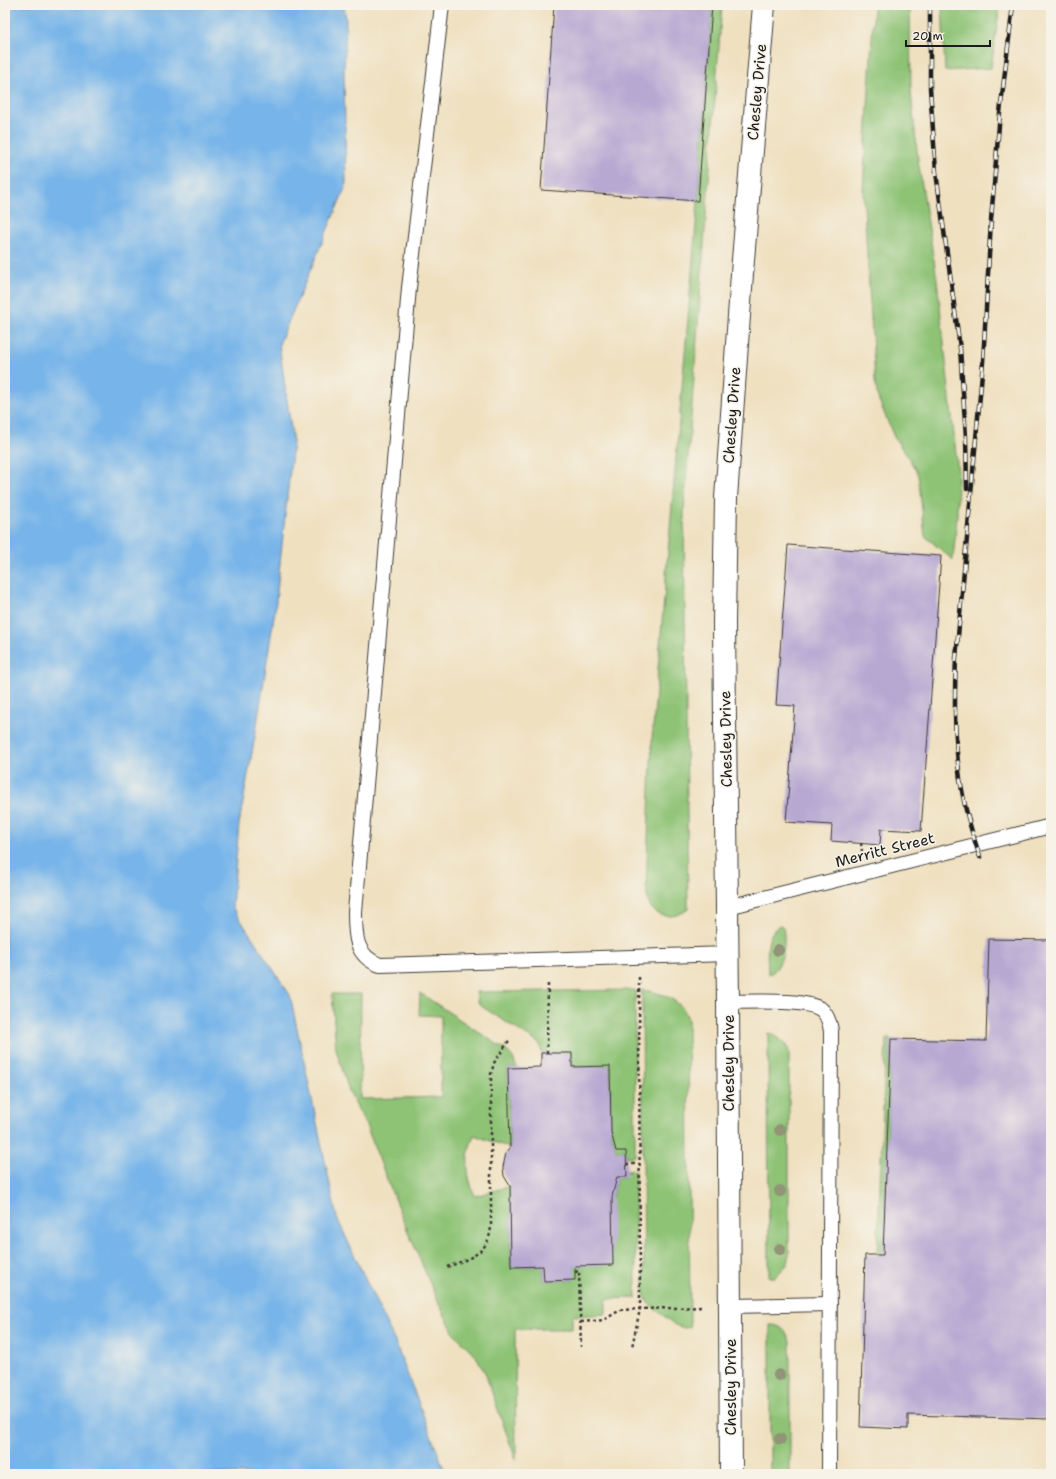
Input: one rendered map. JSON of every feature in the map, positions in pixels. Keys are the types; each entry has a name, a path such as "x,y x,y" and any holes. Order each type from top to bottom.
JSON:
{"main road":[{"name":"Chesley Drive","path":"731,1474 728,907 724,631 726,498 743,260 764,5"}],"lane":[{"path":"442,5 409,288 354,912 354,930 357,942 362,953 370,961 380,965 728,954"},
{"name":"Merritt Street","path":"728,907 1051,826"},
{"path":"728,1002 801,1003 813,1005 822,1010 829,1020 832,1046 829,1474"},
{"path":"731,1306 830,1304"}],"path":[{"path":"632,1346 640,1309 639,957"},
{"path":"547,1053 548,960"},
{"path":"447,1268 480,1252 488,1243 490,1236 491,1074 494,1063 510,1039"},
{"path":"626,1164 640,1164"},
{"path":"575,1272 579,1271 581,1347"},
{"path":"580,1322 604,1320 620,1310 731,1306"}],"green space":[{"path":"712,5 722,5 684,511 688,909 674,916 668,916 658,914 650,906 646,887 652,739 698,201"},
{"path":"874,5 910,5 911,92 918,160 937,279 958,472 957,517 953,560 925,536 918,475 910,460 894,437 878,398 875,382 863,190"},
{"path":"942,5 1000,5 991,68 945,71"},
{"path":"781,925 784,933 783,954 778,967 768,975 767,954 769,940 775,929"},
{"path":"635,990 635,1156 626,1157 626,1151 616,1151 611,1132 610,1066 572,1067 572,1053 541,1053 540,1044 481,1006 478,1002 476,992"},
{"path":"642,990 670,998 682,1007 688,1020 690,1327 684,1328 675,1325 648,1303 644,1294"},
{"path":"420,993 507,1051 513,1058 517,1068 508,1068 510,1148 474,1135 468,1158 468,1173 475,1196 510,1186 511,1267 543,1266 544,1281 574,1280 575,1266 612,1197 617,1177 626,1177 627,1171 635,1170 636,1298 606,1299 606,1314 572,1316 572,1329 515,1329 516,1460 485,1373 476,1356 454,1333 438,1302 398,1208 366,1125 349,1091 336,1049 332,994 361,994 360,1099 441,1097 441,1016 419,1015"},
{"path":"768,1033 781,1040 789,1051 789,1260 787,1265 775,1277 769,1277"},
{"path":"886,1039 891,1039 883,1255 877,1255"},
{"path":"770,1325 783,1329 790,1342 790,1474 770,1474"}],"water":[{"path":"5,5 344,5 346,21 344,72 346,186 279,344 293,442 275,610 256,731 239,824 232,907 290,995 337,1218 395,1342 446,1474 5,1474"}],"building":[{"path":"554,5 712,5 698,201 541,190"},
{"path":"788,545 941,556 921,831 881,829 880,845 831,841 832,825 786,822 795,706 776,705"},
{"path":"989,939 1051,940 1051,1419 908,1415 908,1429 860,1427 865,1255 883,1255 891,1039 986,1041"},
{"path":"541,1053 572,1053 572,1067 610,1066 611,1132 616,1151 626,1151 627,1177 617,1177 612,1197 613,1265 575,1266 575,1280 544,1281 543,1266 511,1267 510,1186 504,1176 503,1167 506,1153 510,1148 508,1068 541,1067"}],"railway":[{"path":"930,5 930,88 936,172 960,348 966,437 967,489"},
{"path":"980,857 971,829 958,766 955,712 956,658 983,362 991,220 1000,113 1013,5"}]}
